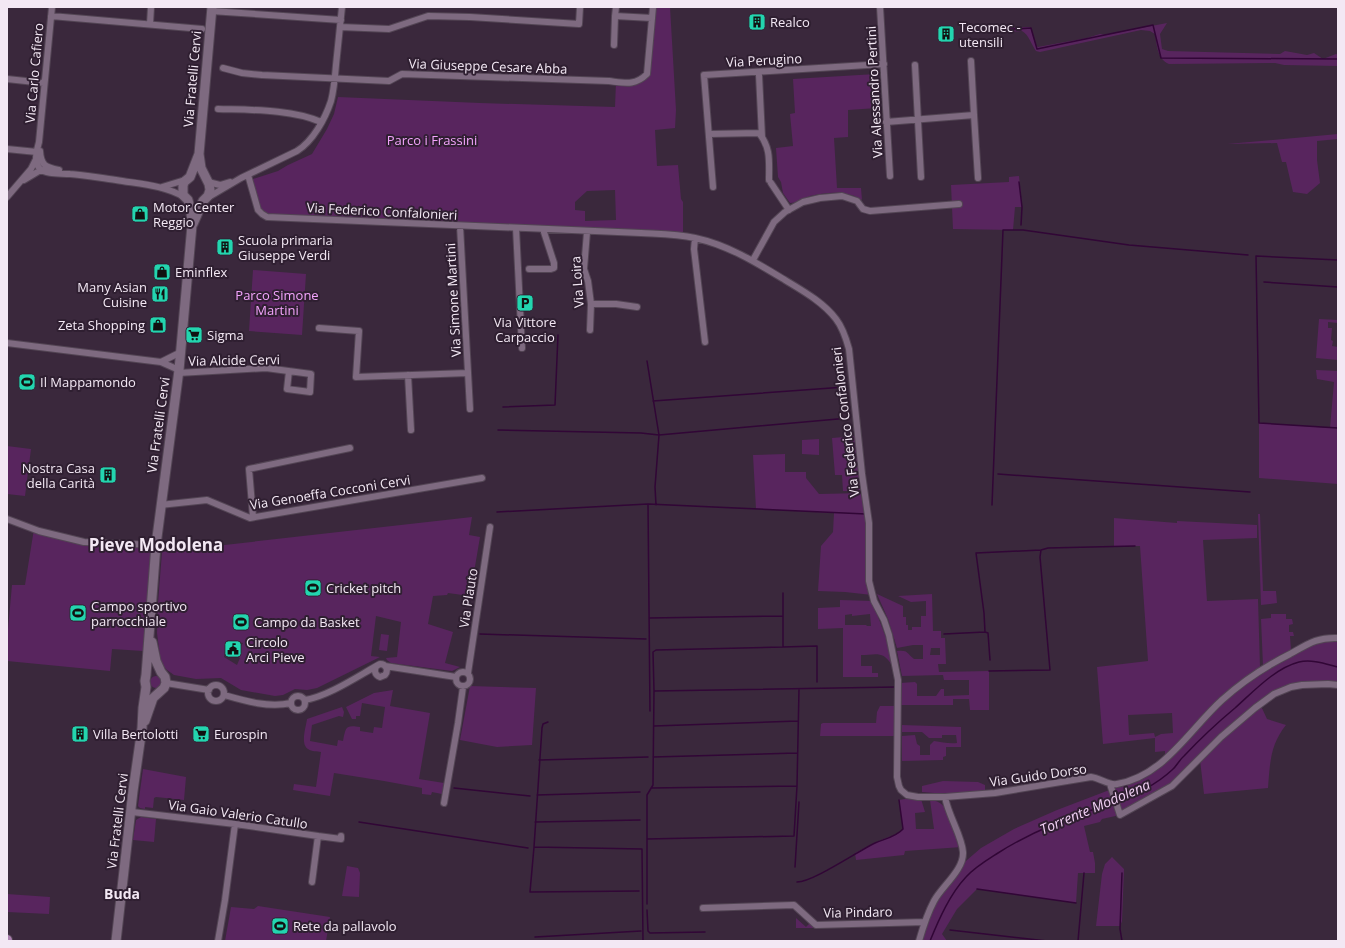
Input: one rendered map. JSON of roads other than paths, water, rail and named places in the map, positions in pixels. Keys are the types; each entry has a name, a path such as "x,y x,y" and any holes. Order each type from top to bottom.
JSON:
{"main road":[{"name":"Via Fratelli Cervi","path":"192,225 210,190 201,168 199,154 212,9"},
{"name":"Via Fratelli Cervi","path":"116,941 132,812 133,791 142,728 146,687 144,681 146,675 160,505 181,352 192,225 191,212 187,199 183,195 182,186 188,178 199,154"},
{"path":"188,178 197,175 207,181"},
{"path":"187,199 195,203 205,200"},
{"name":"Via Fratelli Cervi","path":"142,728 153,698 164,688 166,682 165,677 156,661 150,628"},
{"path":"146,675 152,671 161,672"},
{"path":"146,687 151,691 160,691"}],"street":[{"name":"Via Carlo Cafiero","path":"36,155 39,142 52,7"},
{"path":"150,24 151,7"},
{"path":"207,181 220,185 241,178 304,146 310,139 321,122 331,100 335,78 342,7"},
{"path":"340,27 389,29 428,16 470,17 579,24 580,7"},
{"path":"614,45 616,7"},
{"name":"Via Giuseppe Cesare Abba","path":"223,68 256,75 389,81 402,74 408,74 632,83 641,80 647,74 653,7"},
{"name":"Via Alessandro Pertini","path":"880,7 890,176"},
{"path":"212,9 341,20"},
{"path":"51,16 202,29"},
{"path":"615,16 652,18"},
{"path":"971,61 978,178"},
{"name":"Via Perugino","path":"713,187 704,74 884,64"},
{"path":"915,65 921,176"},
{"name":"Via Perugino","path":"759,74 762,137 768,150 770,181 789,210"},
{"path":"7,79 44,83"},
{"path":"218,109 291,114 321,122"},
{"path":"886,122 974,115"},
{"path":"709,134 759,133 762,137"},
{"name":"Via Carlo Cafiero","path":"39,142 42,163 46,166 69,174"},
{"path":"7,149 36,155"},
{"path":"20,182 43,171 38,166 36,155"},
{"path":"7,197 31,169 36,155"},
{"name":"Via Carlo Cafiero","path":"43,171 162,187 187,199"},
{"name":"Via Federico Confalonieri","path":"248,175 258,210 267,217 543,229 695,238 725,247 753,260 822,304 836,319 846,337 851,361 862,474 869,523 869,581 874,601 884,620 889,635 898,680 898,782 901,790 907,795 945,798"},
{"name":"Via Carlo Cafiero","path":"162,187 188,178"},
{"path":"205,200 241,178"},
{"path":"753,260 774,222 785,212 803,202 820,198 842,196 857,201 863,209 870,211 959,204"},
{"name":"Via Simone Martini","path":"460,226 470,409"},
{"path":"516,228 522,348"},
{"path":"529,269 554,268 554,263 543,229"},
{"name":"Via Loira","path":"586,232 584,269 588,281 591,304 590,330"},
{"path":"695,238 694,249 705,342"},
{"path":"591,304 616,304 637,307"},
{"name":"Via Simone Martini","path":"319,328 359,331 356,377 468,372"},
{"path":"7,343 161,362 179,372"},
{"path":"161,362 181,352"},
{"name":"Via Alcide Cervi","path":"179,372 266,368 290,371 311,374 310,392 287,389 290,371"},
{"path":"408,375 411,430"},
{"path":"253,518 249,469 350,448"},
{"name":"Via Genoeffa Cocconi Cervi","path":"160,505 207,500 253,518 482,478"},
{"path":"7,518 38,531 84,542 156,545"},
{"name":"Via Plauto","path":"444,803 463,687 470,682 468,673 490,527"},
{"name":"Via Guido Dorso","path":"945,798 995,792 1083,778 1098,778 1115,785 1132,780 1161,764 1222,700 1252,677 1286,656 1317,640 1338,638"},
{"path":"305,700 315,698 380,664 456,677"},
{"path":"385,666 387,669 386,673"},
{"path":"376,667 375,670 378,676"},
{"path":"353,679 364,676 382,677 386,673 398,670 408,670"},
{"path":"463,687 456,683 457,674 461,672 468,673"},
{"path":"166,682 209,690"},
{"path":"218,685 223,688 224,695 219,700 213,700 209,696 209,690 212,686 218,685"},
{"path":"1110,784 1120,814 1172,786 1225,734 1274,694 1302,685 1338,685"},
{"path":"224,695 242,700 283,705 291,703 292,699 296,696 301,696 305,700 305,707 301,710 295,710 291,703"},
{"path":"919,941 925,922 936,897 960,866 963,858 963,849 947,808 945,798"},
{"name":"Via Gaio Valerio Catullo","path":"132,812 235,824 318,836 312,882"},
{"path":"218,941 235,824"},
{"path":"318,836 341,839 341,836"},
{"name":"Via Pindaro","path":"703,908 794,905 816,925 925,922"}],"waterway":[{"path":"999,30 1031,28 1037,49 1153,25 1161,58 1338,59"},
{"path":"1019,182 1022,207 1021,225"},
{"path":"992,505 1003,230 1023,230 1129,245 1248,255"},
{"path":"1338,260 1256,256 1259,423 1338,428"},
{"path":"1264,282 1338,287"},
{"path":"503,407 555,405 558,335"},
{"path":"647,361 659,435 849,418"},
{"path":"653,401 845,387"},
{"path":"498,430 641,433 659,435 655,487 656,505"},
{"path":"998,474 1250,492"},
{"path":"648,504 650,711"},
{"path":"497,512 648,504 866,514"},
{"path":"944,634 985,632 976,553 1041,550 1048,548 1135,546"},
{"path":"989,671 1050,670 1040,557 1041,550"},
{"path":"647,904 647,795 653,785 653,652 656,650 783,647 783,593"},
{"path":"649,618 783,616"},
{"path":"985,632 988,633 990,660"},
{"path":"480,634 646,639"},
{"path":"783,647 817,646 817,682"},
{"name":"Torrente Modolena","path":"1117,802 1146,789 1166,775 1215,725 1265,681 1281,669 1304,661 1319,662 1338,667"},
{"path":"654,691 896,687"},
{"path":"647,839 794,836 797,786 799,689"},
{"path":"654,726 798,721"},
{"path":"548,722 543,724 542,728 534,847 642,849 643,941"},
{"path":"653,757 797,753"},
{"path":"539,760 648,757"},
{"path":"651,788 797,786"},
{"path":"454,788 530,796"},
{"path":"537,795 640,792"},
{"path":"797,882 814,877 836,866 867,847 900,832 903,829 899,800"},
{"path":"795,867 799,802"},
{"name":"Torrente Modolena","path":"930,941 941,916 955,891 966,877 977,867 1012,845 1040,830 1113,803"},
{"path":"535,822 640,820"},
{"path":"359,822 528,848"},
{"path":"534,847 530,892 639,891"},
{"path":"1078,941 1084,873"},
{"path":"1122,873 1120,929 1122,941"},
{"path":"977,889 1076,903"},
{"path":"647,910 648,931 650,933 705,932"},
{"path":"950,930 1047,941"},
{"path":"535,937 641,931"}],"place":[{"name":"Realco","path":"757,22"},
{"name":"Tecomec - utensili","path":"946,34"},
{"name":"Motor Center Reggio","path":"140,214"},
{"name":"Scuola primaria Giuseppe Verdi","path":"225,247"},
{"name":"Eminflex","path":"162,272"},
{"name":"Many Asian Cuisine","path":"160,294"},
{"name":"Via Vittore Carpaccio","path":"525,303"},
{"name":"Zeta Shopping","path":"158,325"},
{"name":"Sigma","path":"194,335"},
{"name":"Il Mappamondo","path":"27,382"},
{"name":"Nostra Casa della Carità","path":"108,475"},
{"name":"Cricket pitch","path":"313,588"},
{"name":"Campo sportivo parrocchiale","path":"78,613"},
{"name":"Campo da Basket","path":"241,622"},
{"name":"Circolo Arci Pieve","path":"233,649"},
{"name":"Villa Bertolotti","path":"80,734"},
{"name":"Eurospin","path":"201,734"},
{"name":"Rete da pallavolo","path":"280,926"}],"district":[{"name":"Pieve Modolena","path":"156,545"},
{"name":"Buda","path":"122,894"}],"park label":[{"name":"Parco i Frassini","path":"432,140"},
{"name":"Parco Simone Martini","path":"277,302"}]}
